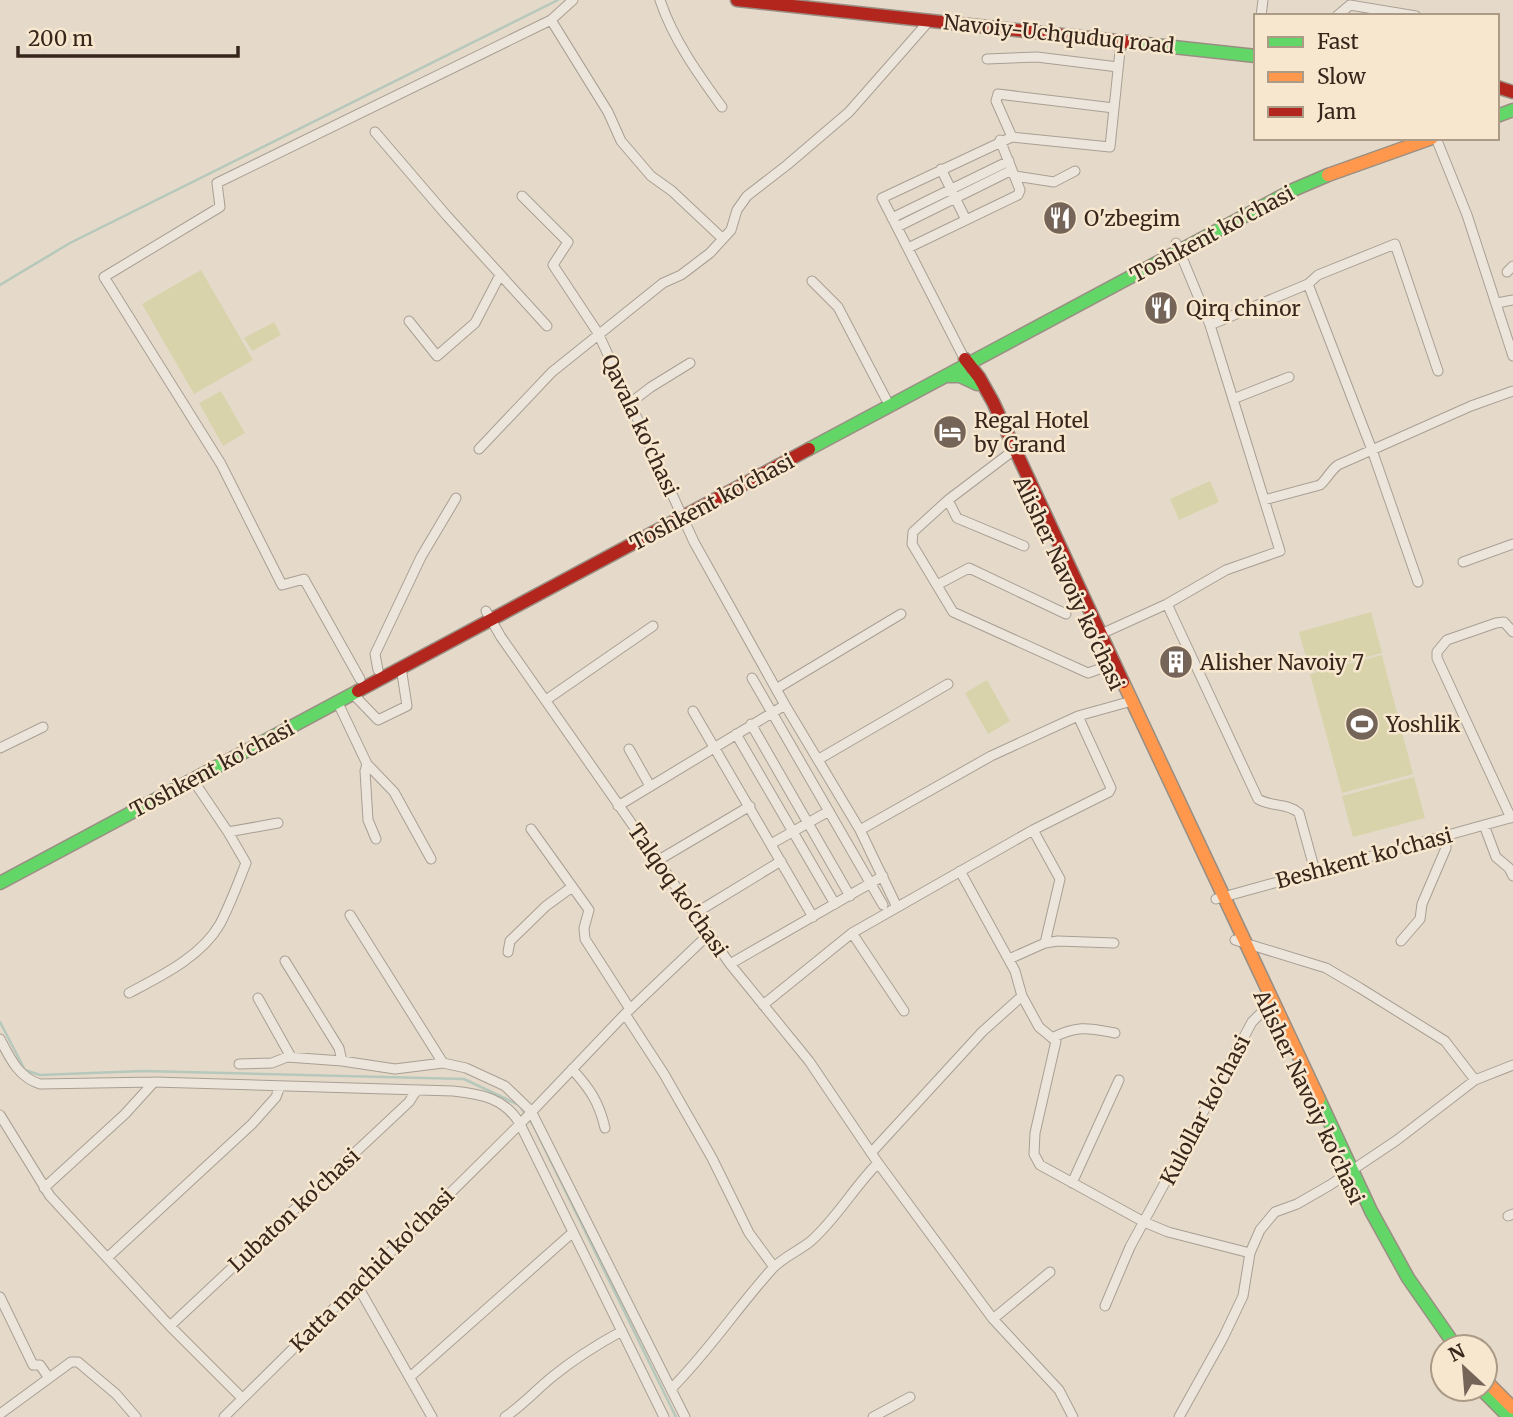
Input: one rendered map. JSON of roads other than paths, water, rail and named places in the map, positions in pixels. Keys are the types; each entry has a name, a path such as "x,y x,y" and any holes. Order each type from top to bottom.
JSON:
{"main road":[{"name":"Navoiy-Uchquduq road","path":"737,0 1254,56"},
{"name":"Toshkent ko'chasi","path":"681,513 886,399 992,352 1303,175 1399,140"},
{"name":"Toshkent ko'chasi","path":"0,874 378,670 946,376 1177,247 1326,175 1428,140"},
{"path":"946,376 960,376 979,383 985,363 992,352"},
{"name":"Alisher Navoiy ko'chasi","path":"967,362 1101,634 1129,703 1388,1261 1436,1333"},
{"name":"Alisher Navoiy ko'chasi","path":"1012,452 1108,666 1129,703"},
{"name":"Toshkent ko'chasi","path":"0,883 401,667 488,615"},
{"name":"Alisher Navoiy ko'chasi","path":"1348,1172 1395,1257 1446,1333"},
{"path":"1499,1394 1513,1408"},
{"path":"1495,1403 1509,1417"}],"street":[{"path":"360,680 304,579 282,586 221,464 104,277 220,206 217,183 551,20 573,0"},
{"path":"660,0 667,20 702,80 722,107"},
{"path":"1339,14 1350,5 1404,14"},
{"path":"551,20 608,112 621,141 651,176 672,191 723,239"},
{"name":"Qavala ko'chasi","path":"479,449 552,372 663,283 681,275 710,253 731,230 737,210 747,196 787,166 849,112 930,20"},
{"path":"967,362 882,198 1000,140 1012,137 1110,147 1121,41"},
{"path":"986,59 1037,57 1118,67"},
{"path":"1012,137 996,101 998,94 1114,108"},
{"path":"375,132 547,326"},
{"path":"908,248 1018,195 1020,190 1000,140"},
{"path":"1435,140 1467,215 1513,356"},
{"path":"942,169 966,220"},
{"path":"894,222 953,193 1012,169 1054,182 1075,171"},
{"path":"522,196 568,242 553,265 598,333"},
{"path":"1210,325 1308,284 1318,275 1395,244 1438,370"},
{"path":"1101,634 1167,604 1226,570 1280,551 1210,325 1177,247"},
{"path":"409,321 437,356 475,323 500,275"},
{"path":"812,281 838,307 886,399"},
{"path":"1308,284 1372,450 1418,582"},
{"path":"1497,303 1513,300"},
{"name":"Qavala ko'chasi","path":"598,333 681,513"},
{"path":"630,403 690,363"},
{"path":"1233,399 1289,377"},
{"path":"1264,500 1320,485 1338,465 1471,406 1513,391"},
{"path":"1012,452 948,500 913,532 912,544 953,612 1088,673 1108,666"},
{"path":"378,670 375,654 421,557 456,498"},
{"path":"948,500 957,518 1024,546"},
{"path":"681,513 694,542 785,705 860,830 897,906"},
{"path":"1463,562 1513,544"},
{"path":"937,585 969,568 1066,614"},
{"path":"1167,604 1258,799 1266,804 1297,810 1315,871"},
{"path":"776,689 901,614"},
{"name":"Talqoq ko'chasi","path":"488,615 730,964 809,1061 878,1163 993,1319 1059,1390 1073,1417"},
{"path":"1512,818 1437,658 1437,652 1447,640 1496,623 1504,621 1513,632"},
{"path":"546,700 653,625"},
{"path":"352,693 377,720 407,706 401,667"},
{"path":"752,678 883,905"},
{"path":"819,759 948,684"},
{"path":"337,702 367,764 394,792 431,859"},
{"path":"860,830 991,756 1078,716 1129,703"},
{"path":"618,806 785,705"},
{"path":"693,711 813,917"},
{"path":"762,1005 852,933 1032,830 1108,792 1111,788 1078,716"},
{"path":"751,724 850,896"},
{"path":"0,748 43,727"},
{"path":"736,734 835,904"},
{"path":"629,749 650,786"},
{"path":"367,764 365,771 368,820 376,839"},
{"path":"129,993 163,975 198,950 219,926 246,863 229,831 193,780"},
{"path":"657,861 750,806"},
{"path":"771,844 829,811"},
{"name":"Beshkent ko'chasi","path":"1220,898 1512,818"},
{"path":"229,831 278,823"},
{"path":"1484,825 1496,857 1509,868 1513,876"},
{"path":"531,829 589,911 583,928 586,939 698,1134 749,1233 774,1267"},
{"path":"1032,830 1060,879 1045,943"},
{"path":"1401,941 1420,919 1422,904 1446,848 1446,835"},
{"path":"694,914 781,861"},
{"path":"960,871 1009,959 1022,996 1039,1027 1056,1041 1035,1133 1034,1154 1040,1165 1144,1222 1168,1232 1250,1253"},
{"path":"730,964 883,876"},
{"path":"508,952 510,941 545,906 572,887"},
{"path":"351,915 443,1063"},
{"path":"852,933 904,1011"},
{"name":"Katta machid ko'chasi","path":"223,1417 709,934"},
{"path":"1009,959 1045,943 1058,941 1114,943"},
{"path":"1240,941 1326,968 1360,988 1445,1041 1468,1067 1475,1080"},
{"path":"285,961 339,1048 342,1061"},
{"path":"871,1153 982,1032 1022,996"},
{"path":"258,999 291,1057"},
{"name":"Kulollar ko'chasi","path":"1105,1306 1130,1247 1252,1022 1270,1006"},
{"path":"1052,1038 1067,1030 1081,1027 1115,1033"},
{"path":"0,1038 11,1061 22,1075 40,1084 154,1082 453,1091 480,1094 512,1110 664,1417"},
{"path":"239,1064 272,1063 291,1057 395,1069 443,1063 466,1068 505,1086 531,1111 685,1417"},
{"path":"1179,1417 1243,1296 1250,1253 1259,1230 1275,1212 1297,1205 1397,1140 1475,1080 1512,1068"},
{"path":"572,1069 600,1107 605,1128"},
{"path":"1072,1183 1118,1080"},
{"path":"44,1188 125,1114 154,1082"},
{"path":"107,1258 252,1124 276,1097 281,1086"},
{"name":"Lubaton ko'chasi","path":"170,1326 399,1111 416,1091"},
{"path":"0,1115 44,1188 170,1326 242,1398"},
{"path":"671,1389 700,1359 774,1267 811,1241 858,1183 878,1163"},
{"path":"410,1377 572,1233"},
{"path":"993,1319 1050,1272"},
{"path":"357,1285 432,1417"},
{"path":"0,1297 33,1365 40,1365 49,1378"},
{"path":"505,1417 523,1405 551,1378 595,1346 622,1331"},
{"path":"0,1414 71,1362 78,1362 116,1394 136,1417"},
{"path":"873,1417 910,1397"}],"waterway":[{"path":"0,285 70,243 558,0"},
{"path":"0,1022 25,1070 40,1075 143,1071 464,1079 519,1105 533,1125 676,1417"}],"place":[{"name":"O'zbegim","path":"1060,218"},
{"name":"Qirq chinor","path":"1161,308"},
{"name":"Regal Hotel by Grand","path":"950,432"},
{"name":"Alisher Navoiy 7","path":"1176,662"},
{"name":"Yoshlik","path":"1362,724"}]}
